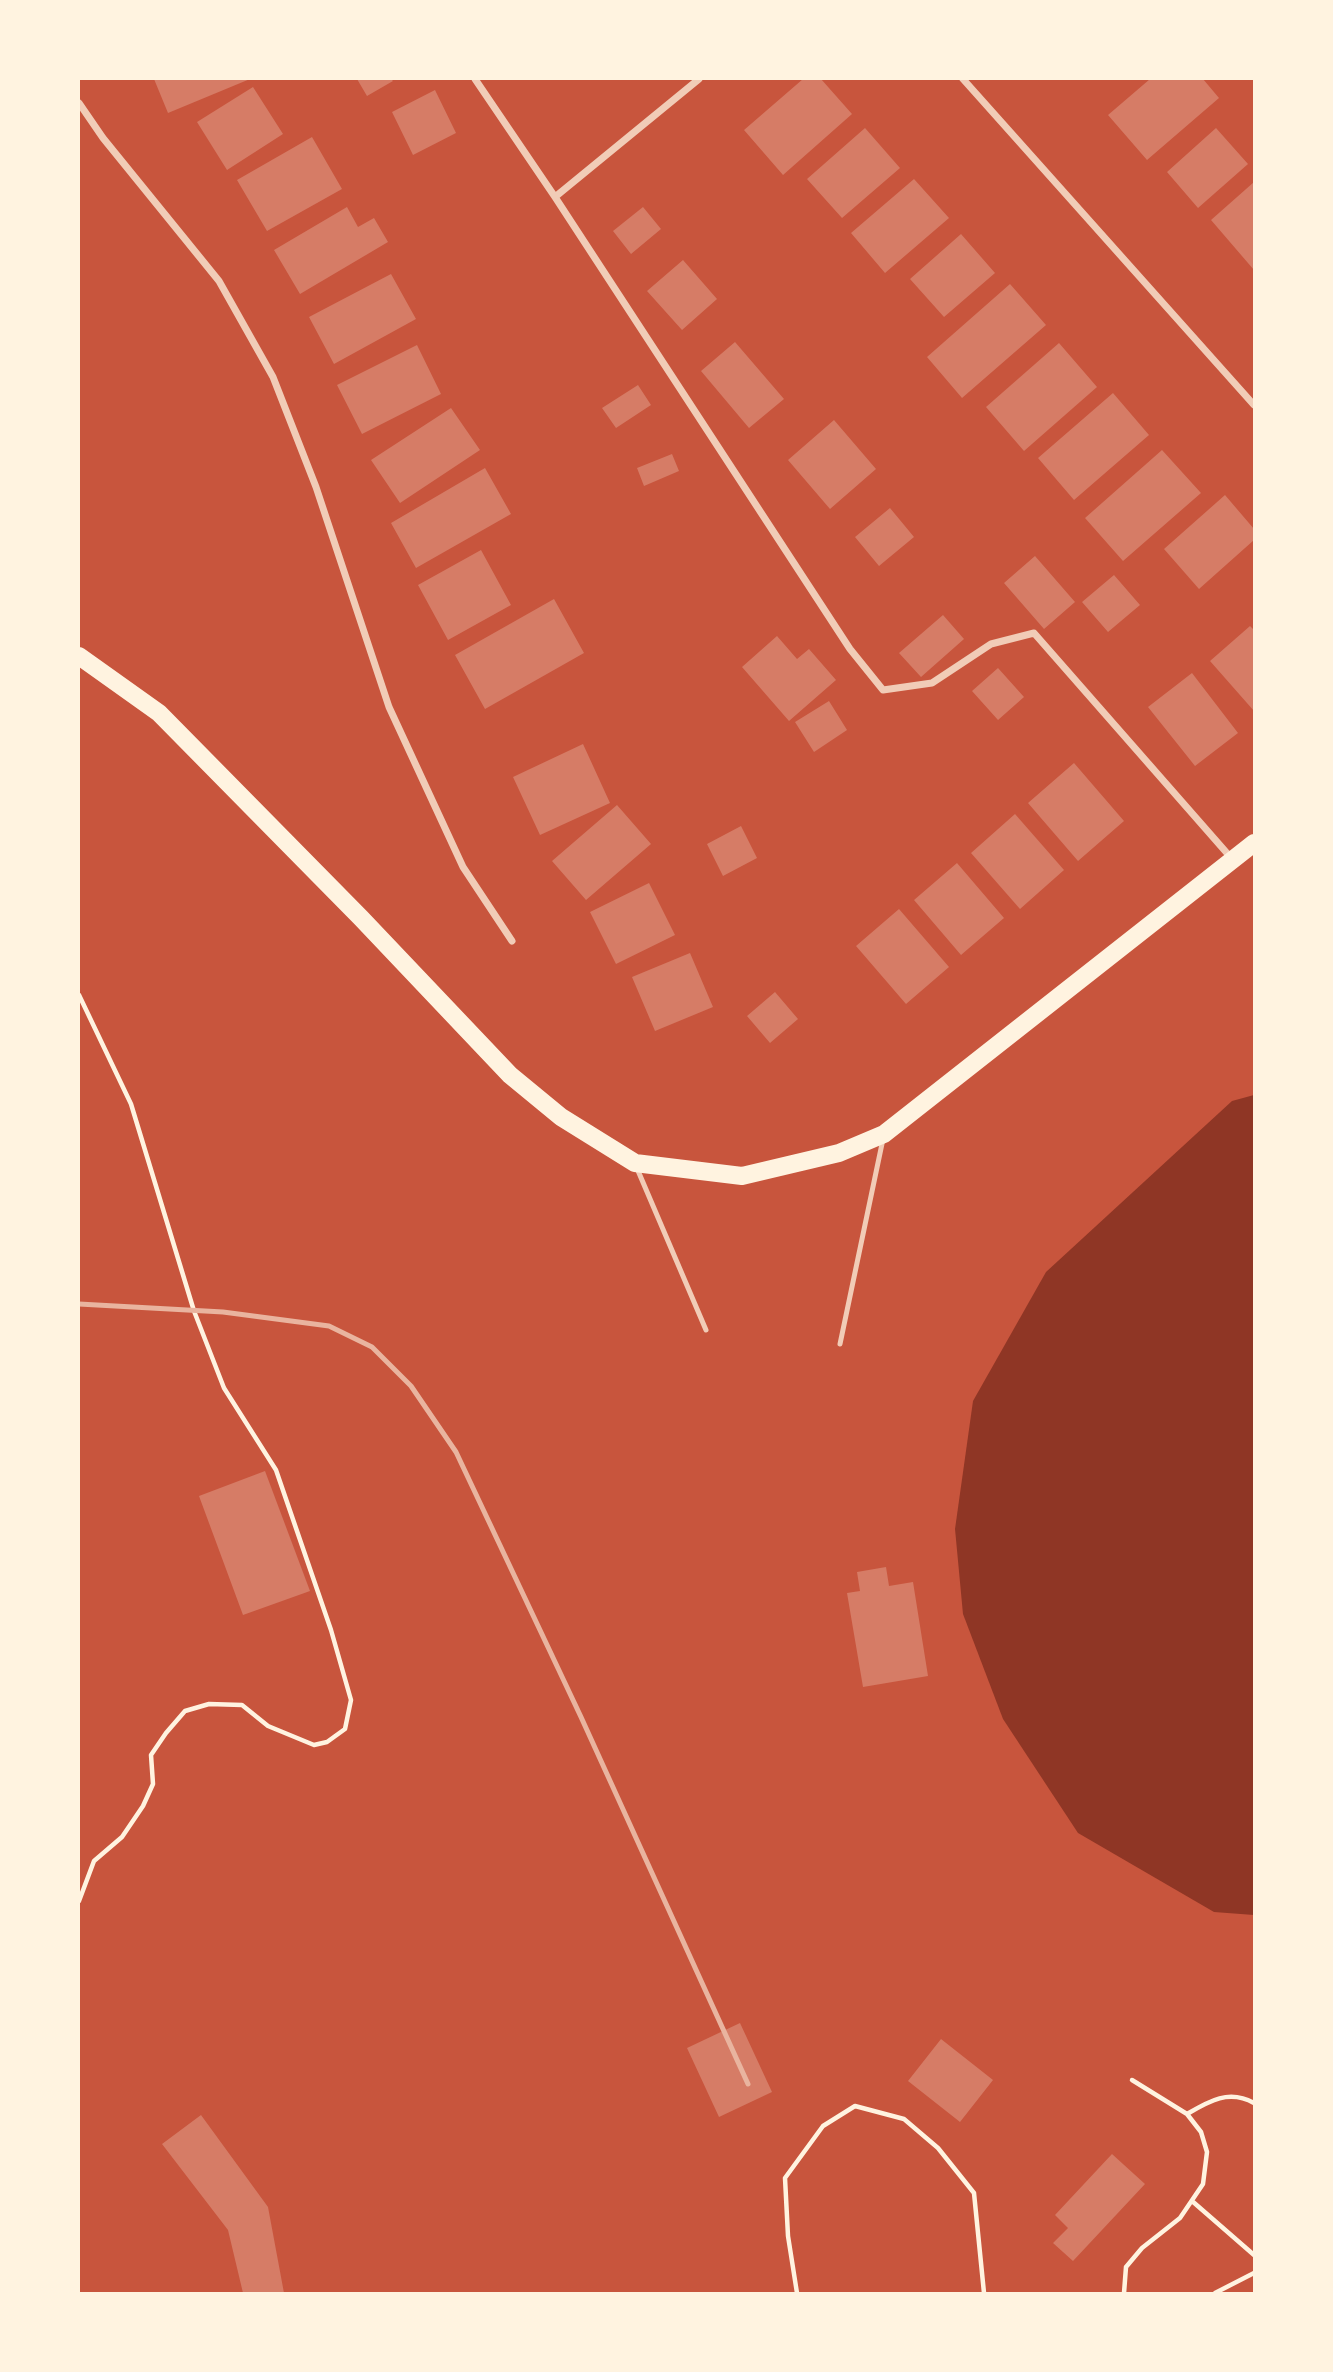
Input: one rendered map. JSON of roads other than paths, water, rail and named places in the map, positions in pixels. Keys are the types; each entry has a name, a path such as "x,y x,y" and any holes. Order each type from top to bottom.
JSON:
{"main road":[{"path":"79,656 159,713 361,918 510,1075 561,1117 635,1163 742,1176 839,1153 884,1133 1254,843"}],"street":[{"path":"475,79 850,649 883,690 932,683 991,644 1034,633 1233,860"},
{"path":"555,197 699,79"},
{"path":"963,79 1254,405"},
{"path":"79,103 103,138 219,281 273,377 316,487 390,707 463,867 512,941"}],"lane":[{"path":"840,1344 884,1133"},
{"path":"635,1163 706,1330"}],"railway":[{"path":"79,1304 223,1312 329,1326 372,1347 411,1386 456,1452 581,1717 748,2084"}]}
